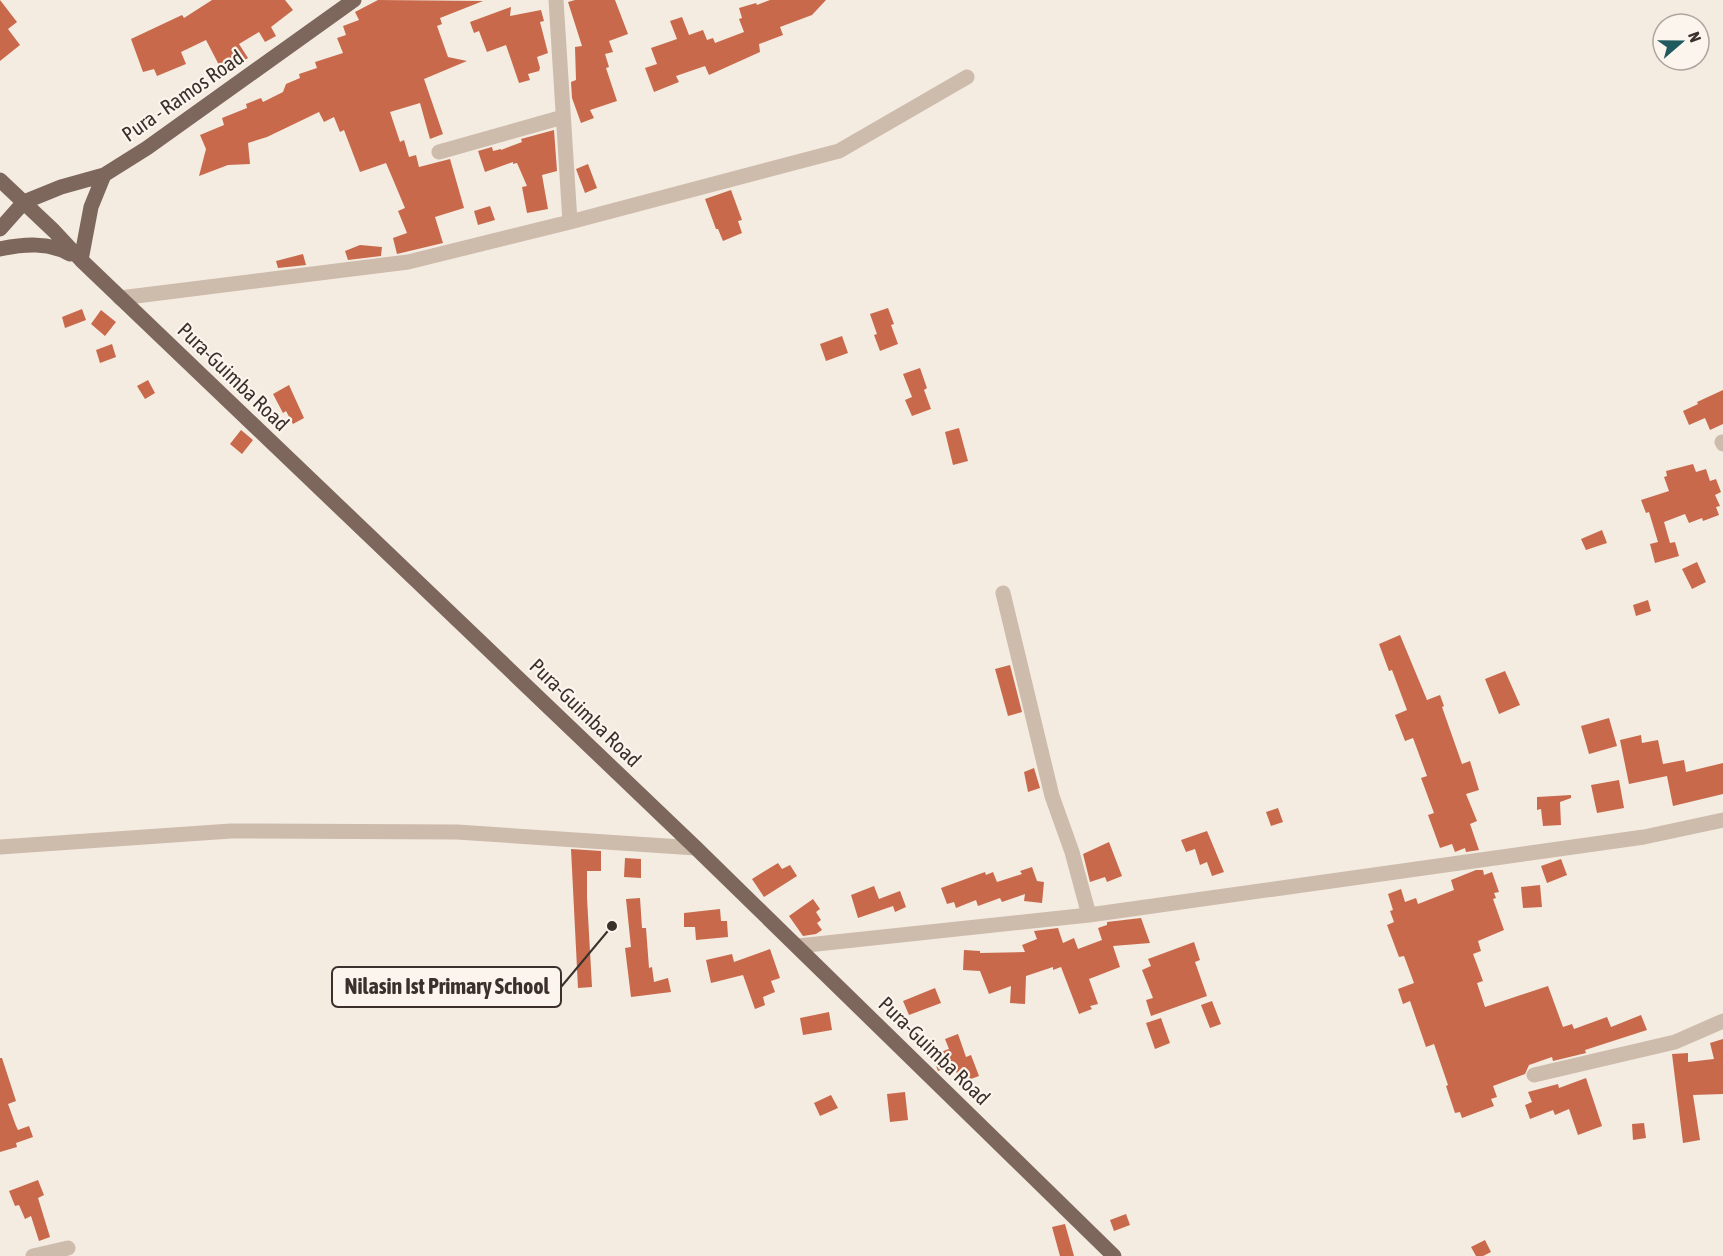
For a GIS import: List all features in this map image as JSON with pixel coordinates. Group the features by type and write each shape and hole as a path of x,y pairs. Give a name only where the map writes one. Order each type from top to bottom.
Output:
{"main road":[{"name":"Pura - Ramos Road","path":"24,202 61,187 104,175 147,148 354,0"},
{"path":"0,249 42,245 59,248 81,260 91,207 104,175"},
{"name":"Pura-Guimba Road","path":"0,180 120,298 798,946 1114,1256"},
{"path":"0,229 24,202"}],"street":[{"path":"556,0 570,222"},
{"path":"120,298 408,262 570,222 839,151 967,77"},
{"path":"439,152 563,117"},
{"path":"1003,593 1052,796 1072,852 1089,915"},
{"path":"798,946 1089,915 1644,837 1723,820"},
{"path":"0,847 255,831 457,832 696,848"},
{"path":"1534,1075 1675,1042 1723,1021"},
{"path":"33,1256 68,1248"}],"building":[{"path":"0,0 17,22 8,29 20,45 0,61"},
{"path":"212,0 285,0 293,10 271,27 276,36 265,42 259,32 239,44 248,58 235,66 231,60 219,65 206,40 181,52 186,64 157,76 154,69 143,72 131,39 182,15 184,18"},
{"path":"378,0 483,1 440,18 442,24 437,26 448,57 467,61 424,79 443,134 430,139 420,103 390,112 400,142 404,140 409,157 416,155 419,167 450,159 464,208 435,217 443,243 397,254 393,238 407,233 398,211 405,208 386,163 360,172 344,130 340,132 334,117 324,122 319,112 267,137 248,143 250,164 228,165 199,176 206,149 200,135 224,125 222,118 247,108 246,104 261,98 263,102 283,92 286,84 300,78 299,74 317,68 315,62 343,53 337,38 346,35 343,26 359,20 355,12"},
{"path":"615,0 628,34 609,41 613,52 605,54 609,67 606,68 617,101 590,110 594,118 581,123 572,98 571,82 576,80 575,47 582,46 568,2"},
{"path":"770,0 826,0 812,15 780,27 783,35 759,44 760,52 709,75 705,66 676,76 679,82 654,92 645,68 657,64 651,48 677,39 670,21 682,17 689,35 703,30 707,40 713,38 715,43 744,32 739,19 742,18 739,8"},
{"path":"511,7 510,16 541,10 544,21 540,22 548,53 537,57 539,71 528,74 530,80 519,83 506,45 487,52 479,31 474,33 470,22"},
{"path":"554,130 557,171 542,175 548,209 527,213 522,187 527,186 517,163 513,164 513,162 485,172 478,151 492,147 493,151 501,150 522,142 521,139"},
{"path":"588,164 597,188 585,193 576,169"},
{"path":"731,190 742,220 738,221 742,233 723,241 705,199"},
{"path":"490,206 495,220 478,225 474,211"},
{"path":"360,245 382,247 381,256 348,260 345,251"},
{"path":"303,254 306,265 278,268 276,261"},
{"path":"888,308 898,344 880,351 870,314"},
{"path":"82,309 86,320 65,328 62,317"},
{"path":"101,310 116,322 105,336 91,324"},
{"path":"842,336 848,353 826,361 820,344"},
{"path":"112,344 116,357 100,363 96,350"},
{"path":"920,368 927,388 924,390 931,409 912,416 905,400 912,397 903,374"},
{"path":"148,380 155,393 145,399 137,386"},
{"path":"289,385 304,418 293,424 286,411 283,413 273,394"},
{"path":"1723,390 1723,424 1710,430 1705,418 1689,425 1683,411"},
{"path":"959,428 968,461 953,465 945,432"},
{"path":"241,430 253,440 242,454 230,444"},
{"path":"1693,464 1696,472 1706,469 1710,481 1716,479 1721,492 1715,495 1720,506 1716,507 1719,515 1689,523 1685,514 1664,522 1670,543 1675,542 1679,556 1655,563 1650,544 1658,542 1649,512 1646,513 1641,500 1669,491 1664,477 1667,476 1666,471"},
{"path":"1602,530 1607,543 1586,550 1581,539"},
{"path":"1697,562 1706,582 1692,589 1682,569"},
{"path":"1648,600 1651,611 1636,616 1633,605"},
{"path":"1400,635 1427,700 1440,695 1462,764 1470,761 1479,790 1466,794 1477,821 1470,824 1479,850 1466,852 1465,848 1455,852 1452,844 1440,848 1428,815 1434,813 1421,778 1427,776 1413,738 1405,741 1395,715 1407,710 1392,670 1389,671 1379,644"},
{"path":"1010,665 1022,712 1008,716 995,669"},
{"path":"1505,671 1520,705 1499,714 1485,679"},
{"path":"1609,718 1617,746 1589,754 1581,726"},
{"path":"1641,735 1642,743 1658,740 1663,764 1684,760 1686,772 1723,763 1723,794 1673,806 1667,776 1629,784 1620,740"},
{"path":"1034,768 1040,788 1028,792 1024,772"},
{"path":"1619,780 1624,808 1597,813 1591,785"},
{"path":"1571,795 1571,798 1560,802 1561,825 1543,826 1541,809 1537,810 1537,797"},
{"path":"1278,808 1283,822 1271,826 1266,812"},
{"path":"1207,831 1224,872 1212,876 1207,862 1200,865 1195,849 1186,852 1181,840"},
{"path":"1109,842 1122,876 1107,882 1105,877 1090,882 1083,854"},
{"path":"571,849 601,851 601,871 587,871 592,987 578,988"},
{"path":"625,858 641,859 641,878 624,877"},
{"path":"1561,859 1567,875 1547,883 1541,866"},
{"path":"778,863 782,869 790,865 797,876 764,897 752,879"},
{"path":"1032,867 1037,881 1044,882 1042,903 1024,901 1025,894 1002,902 1000,898 978,906 976,900 956,908 954,902 947,904 941,888 985,872 986,875 993,872 997,882 1022,874 1020,871"},
{"path":"1476,870 1483,870 1484,875 1492,872 1499,892 1494,893 1496,898 1493,899 1504,930 1478,941 1481,951 1473,954 1483,981 1477,983 1485,1007 1548,986 1563,1027 1572,1024 1574,1029 1607,1017 1611,1027 1641,1015 1647,1030 1585,1050 1586,1053 1553,1061 1552,1057 1529,1065 1525,1074 1493,1086 1497,1097 1491,1099 1494,1106 1462,1118 1460,1112 1455,1113 1434,1044 1426,1047 1410,1001 1403,1004 1398,989 1414,983 1404,956 1399,957 1387,925 1394,922 1388,894 1401,889 1405,902 1416,898 1418,904 1454,890 1451,880"},
{"path":"1540,885 1542,907 1523,908 1521,887"},
{"path":"874,886 879,899 900,891 906,907 895,912 893,906 858,918 851,895"},
{"path":"640,898 642,928 646,928 649,968 652,967 654,982 668,978 671,992 631,997 625,948 631,947 626,899"},
{"path":"813,899 820,909 816,912 821,920 817,923 822,930 816,934 803,936 789,916"},
{"path":"720,909 721,921 727,921 728,937 696,940 695,927 684,927 684,913"},
{"path":"1141,918 1150,943 1113,946 1120,967 1089,979 1098,1004 1090,1006 1092,1009 1079,1014 1061,967 1053,970 1053,967 1026,976 1025,1004 1010,1003 1011,986 989,994 980,971 963,970 964,950 980,951 980,953 1025,952 1022,945 1037,939 1034,931 1058,928 1063,943 1074,938 1078,949 1102,940 1098,928 1107,925 1107,922"},
{"path":"1194,942 1200,960 1195,962 1207,996 1151,1016 1146,1000 1153,998 1142,970 1151,966 1148,959"},
{"path":"770,949 780,978 771,981 775,992 763,997 765,1005 755,1009 743,975 711,983 706,960 732,954 734,962"},
{"path":"935,988 941,1003 909,1015 903,1001"},
{"path":"1212,1001 1221,1024 1210,1028 1201,1005"},
{"path":"829,1012 832,1030 803,1035 800,1018"},
{"path":"1161,1018 1170,1043 1155,1049 1146,1023"},
{"path":"958,1034 966,1057 971,1055 979,1076 960,1083 954,1065 938,1071 932,1055 949,1049 945,1039"},
{"path":"1723,1039 1723,1094 1693,1095 1700,1140 1683,1143 1672,1054 1688,1053 1688,1062 1714,1059 1710,1043"},
{"path":"0,1058 2,1058 16,1101 8,1104 16,1126 18,1130 29,1126 33,1137 16,1143 17,1147 0,1152"},
{"path":"1586,1078 1602,1126 1578,1135 1569,1109 1555,1115 1553,1110 1530,1119 1525,1105 1532,1102 1528,1092 1558,1084 1559,1088"},
{"path":"905,1092 908,1120 890,1122 887,1094"},
{"path":"831,1095 838,1108 820,1116 814,1103"},
{"path":"1644,1123 1646,1138 1633,1140 1632,1124"},
{"path":"38,1180 44,1195 38,1198 50,1237 39,1241 31,1216 25,1219 19,1205 15,1206 9,1191"},
{"path":"1126,1214 1130,1225 1114,1231 1110,1220"},
{"path":"1065,1224 1074,1256 1060,1256 1052,1227"},
{"path":"1485,1240 1491,1252 1483,1256 1476,1256 1471,1247"}],"place":[{"name":"Nilasin Ist Primary School","path":"612,926"}]}
